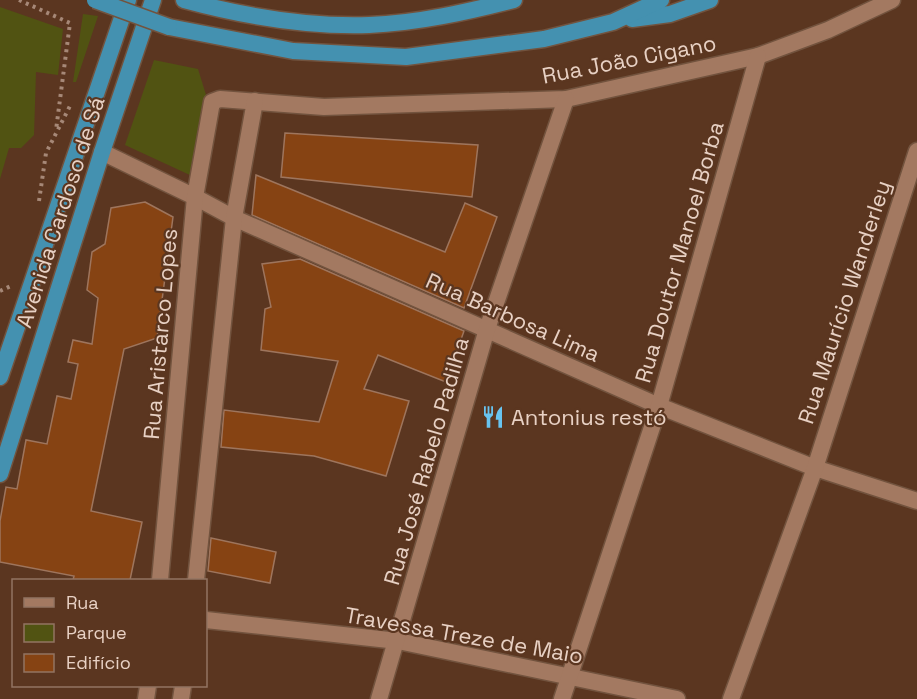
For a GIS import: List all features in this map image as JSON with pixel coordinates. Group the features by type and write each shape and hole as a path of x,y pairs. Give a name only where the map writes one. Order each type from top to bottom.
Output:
{"highway":[{"path":"95,0 169,27 293,51 406,57 544,39 613,22 670,14 710,0"},
{"name":"Avenida Cardoso de Sá","path":"0,377 128,0"},
{"name":"Avenida Cardoso de Sá","path":"0,474 102,152 153,0"},
{"path":"184,0 308,24 370,25 456,14 514,0"},
{"path":"613,22 661,0"}],"street":[{"name":"Rua João Cigano","path":"220,99 324,107 566,99 758,56 828,30 892,0"},
{"name":"Rua Doutor Manoel Borba","path":"562,699 659,406 758,56"},
{"name":"Rua Aristarco Lopes","path":"160,579 195,196 209,106 220,99"},
{"name":"Rua José Rabelo Padilha","path":"379,699 398,641 487,329 566,99"},
{"path":"196,579 234,218 255,100"},
{"name":"Rua Maurício Wanderley","path":"731,699 815,468 917,151"},
{"name":"Rua Barbosa Lima","path":"102,152 195,196 234,218 659,406 815,468 917,501"},
{"name":"Travessa Treze de Maio","path":"207,620 398,641 677,699"}],"path":[{"path":"19,0 70,23 55,136"}],"green space":[{"path":"0,7 63,29 58,75 36,72 34,135 21,148 9,148 0,179"},
{"path":"83,14 98,16 76,82 73,82"},
{"path":"154,60 198,69 207,98 192,176 125,145"}],"building":[{"path":"285,133 478,145 472,197 281,177"},
{"path":"256,175 445,252 465,203 497,217 464,308 252,215"},
{"path":"145,202 173,217 157,338 124,349 91,511 142,522 130,579 73,579 74,576 0,562 0,521 6,487 17,489 26,440 47,444 57,396 71,399 78,364 68,362 73,340 92,344 98,298 87,290 92,252 105,244 111,208"},
{"path":"300,259 464,331 446,382 378,355 364,389 409,401 386,476 314,456 221,447 224,410 319,422 338,361 261,350 265,309 271,307 262,264"},
{"path":"211,538 276,552 270,583 208,571"}],"place":[{"name":"Antonius restó","path":"493,417"}]}
